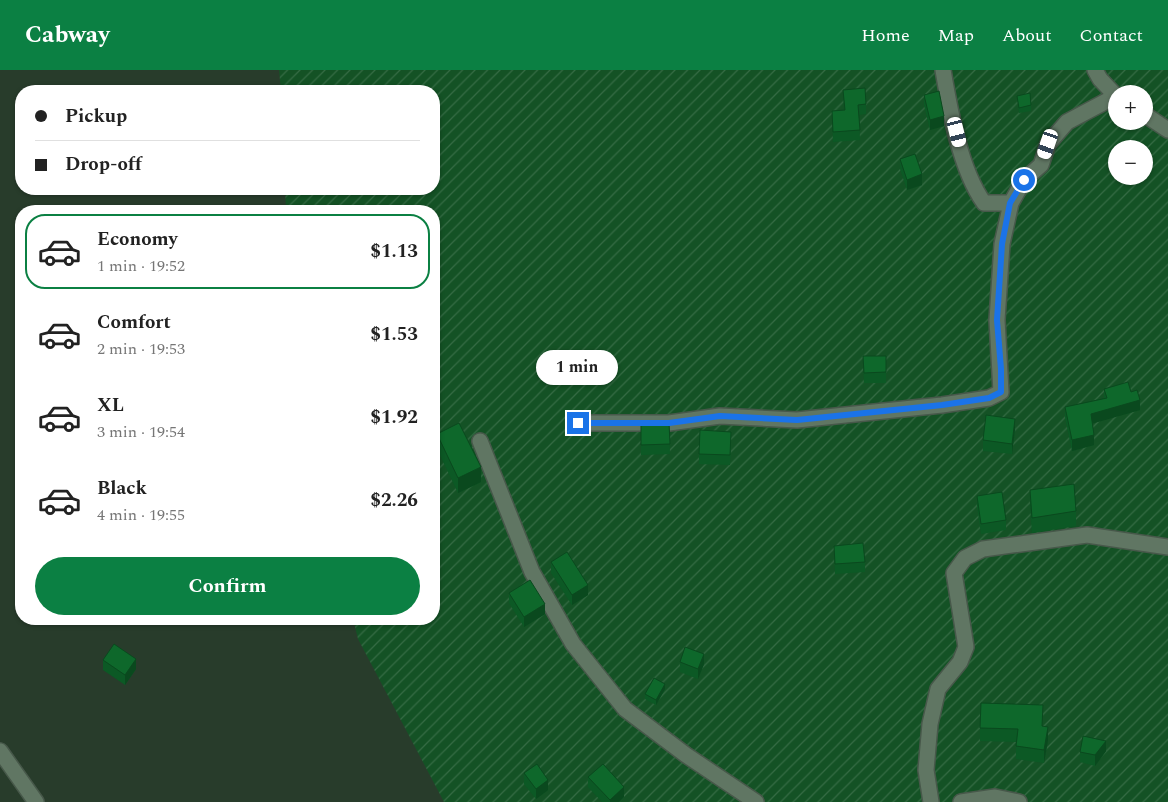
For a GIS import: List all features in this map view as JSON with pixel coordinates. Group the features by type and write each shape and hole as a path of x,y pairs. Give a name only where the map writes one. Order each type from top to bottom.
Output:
{"street":[{"path":"942,70 961,148 975,190 984,203 1010,203"},
{"path":"1095,70 1108,88"},
{"path":"578,423 669,423 720,416 797,420 942,405 989,398 1001,392 997,320 1002,244 1010,203 1024,180 1041,165 1048,144 1067,122 1108,100"},
{"path":"1153,120 1168,130"},
{"path":"480,441 532,572 572,644 625,709 686,755 756,802"},
{"path":"931,802 926,770 930,724 938,689 960,662 966,647 954,572 965,558 983,549 1087,535 1168,547"},
{"path":"0,751 36,802"},
{"path":"962,802 995,797 1019,802"}],"green space":[{"path":"279,70 1168,70 1168,802 444,802 358,639 354,625 440,625 440,205 286,205 285,195 440,195 440,85 280,85"}],"building":[{"path":"865,88 866,104 858,105 860,130 833,132 832,111 845,110 843,90"},
{"path":"939,91 944,116 930,120 924,95"},
{"path":"1030,93 1031,105 1019,108 1017,96"},
{"path":"915,154 922,174 907,180 900,159"},
{"path":"863,356 886,356 886,372 864,373"},
{"path":"1128,382 1131,392 1137,390 1140,400 1091,414 1094,435 1072,440 1065,407 1107,398 1104,389"},
{"path":"986,415 1015,419 1012,444 983,440"},
{"path":"641,422 669,422 670,444 641,445"},
{"path":"459,423 481,467 458,478 440,440 440,432"},
{"path":"700,430 731,432 730,455 699,454"},
{"path":"1074,484 1076,511 1032,518 1030,490"},
{"path":"1002,492 1006,520 981,524 977,496"},
{"path":"863,543 865,562 835,564 834,546"},
{"path":"567,552 588,585 572,595 551,562"},
{"path":"530,580 545,604 524,617 509,593"},
{"path":"114,644 136,659 125,675 103,660"},
{"path":"685,647 704,654 698,669 680,662"},
{"path":"654,678 665,684 656,700 645,694"},
{"path":"981,703 1043,705 1042,726 1048,727 1044,750 1016,746 1018,729 980,728"},
{"path":"1083,736 1106,741 1095,755 1080,752"},
{"path":"537,764 548,780 536,789 524,773"},
{"path":"603,764 624,787 610,800 588,777"}],"route":[{"path":"578,423 669,423 720,416 797,420 942,405 989,398 1001,392 997,320 1002,275 1002,244 1010,203 1024,180"}]}
